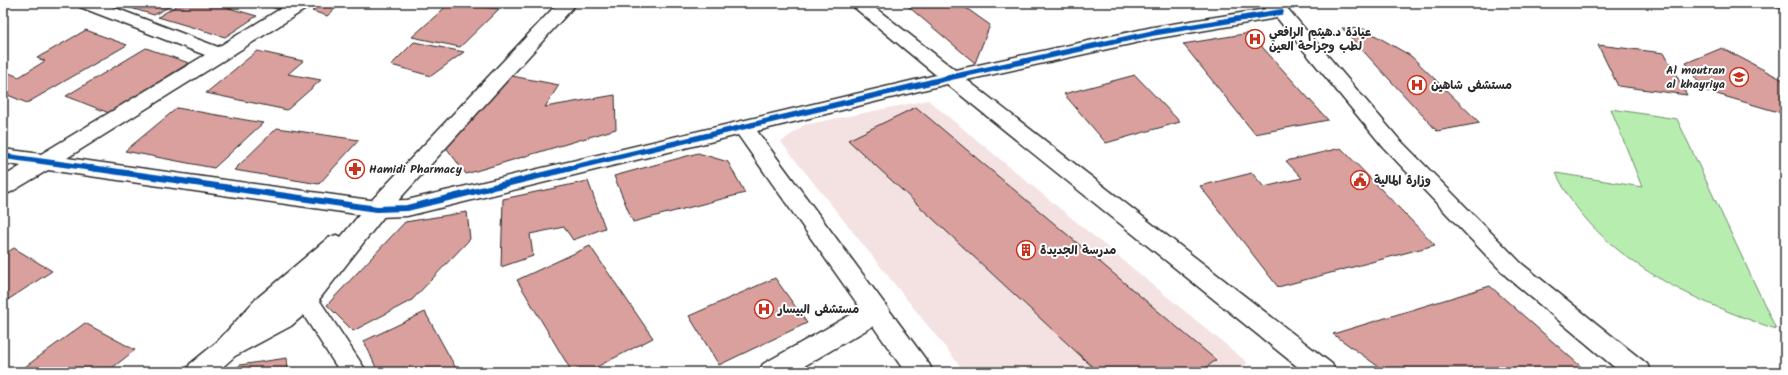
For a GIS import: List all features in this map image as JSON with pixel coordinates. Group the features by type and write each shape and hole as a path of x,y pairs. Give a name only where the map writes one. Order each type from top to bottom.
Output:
{"street":[{"path":"86,3 219,54"},
{"path":"3,187 303,3"},
{"path":"226,349 282,319 305,299 377,209 568,3"},
{"path":"858,3 952,77 1310,369"},
{"path":"3,156 377,209 408,208 952,77 1275,8 1390,143 1514,270 1638,372"},
{"path":"743,127 920,372"},
{"path":"199,372 226,349 265,306 377,209"},
{"path":"305,299 354,372"},
{"path":"772,372 876,312"}],"shaded area":[{"path":"928,100 1248,363 1235,372 965,372 781,142 804,125"}],"green space":[{"path":"1611,109 1677,119 1776,329 1712,305 1680,290 1650,272 1621,252 1595,229 1573,203 1556,173 1642,187"}],"building":[{"path":"114,3 176,3 154,15"},
{"path":"181,3 211,3 257,16 225,37 158,17"},
{"path":"261,3 286,3 277,9"},
{"path":"324,3 342,3 327,16 312,11"},
{"path":"450,3 499,9 460,47 412,37"},
{"path":"904,3 959,3 990,25 975,63"},
{"path":"1342,28 1364,29 1411,56 1480,123 1437,131"},
{"path":"86,30 127,45 27,103 3,93 3,76 9,73 19,77 45,61 37,58"},
{"path":"1250,33 1328,120 1255,134 1183,44"},
{"path":"414,42 464,52 431,76 391,65"},
{"path":"1598,45 1664,53 1687,95 1618,86"},
{"path":"146,48 189,63 109,113 66,96"},
{"path":"1722,48 1785,81 1785,114 1703,90 1686,63"},
{"path":"257,51 303,61 288,74 321,80 287,110 206,93"},
{"path":"1135,75 1180,122 1106,143 1064,94"},
{"path":"512,76 559,85 545,107 615,95 616,129 466,174 445,146"},
{"name":"مدرسة الجديدة","path":"916,107 1216,360 1200,372 1098,372 848,140"},
{"path":"177,108 263,123 214,168 125,151"},
{"path":"277,128 359,140 319,184 234,170"},
{"path":"1341,148 1435,245 1278,287 1200,186 1252,173 1264,187 1302,178 1286,161"},
{"path":"698,153 728,162 745,193 633,222 614,176"},
{"path":"588,181 605,228 573,240 564,227 530,234 533,256 501,267 503,199"},
{"path":"467,212 470,239 412,300 353,331 327,305 405,222"},
{"path":"590,246 653,338 587,372 572,372 517,280"},
{"path":"14,248 52,271 3,303 3,255"},
{"path":"775,278 807,323 719,365 689,316"},
{"path":"1490,286 1587,372 1386,372 1333,334"},
{"path":"425,312 458,372 378,372 364,341"},
{"path":"85,323 135,350 107,372 18,372"},
{"path":"287,358 288,372 232,372 240,365"}],"cycle path":[{"path":"3,156 377,209 407,208 952,77 1153,33 1281,12"}],"place":[{"name":"عيادة د.هيثم الرافعي لطب وجراحة العين","path":"1255,39"},
{"name":"Al moutran al khayriya","path":"1739,77"},
{"name":"مستشفى شاهين","path":"1417,85"},
{"name":"Hamidi Pharmacy","path":"355,169"},
{"name":"وزارة المالية","path":"1360,180"},
{"name":"مدرسة الجديدة","path":"1026,250"},
{"name":"مستشفی البيسار","path":"764,309"}]}
